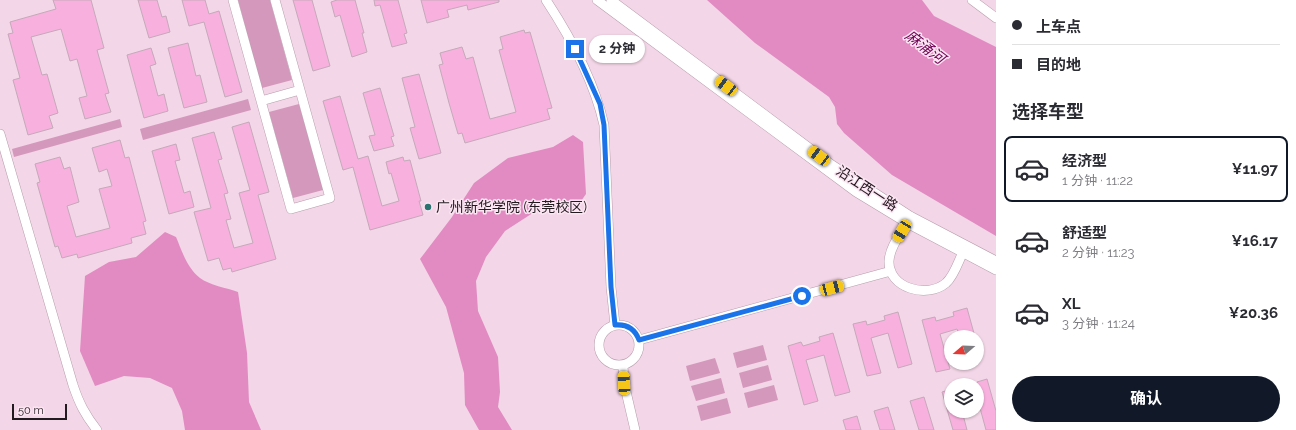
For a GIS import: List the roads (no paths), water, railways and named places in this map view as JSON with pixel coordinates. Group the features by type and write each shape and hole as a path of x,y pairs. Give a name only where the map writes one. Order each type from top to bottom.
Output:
{"street":[{"path":"233,0 291,209 330,198 275,0"},
{"path":"546,0 565,30 600,104 604,125 611,287 615,325"},
{"name":"沿江西一路","path":"597,0 856,192 908,220 965,248 996,261"},
{"name":"沿江西一路","path":"611,0 908,220"},
{"path":"972,0 996,18"},
{"path":"261,101 300,90"},
{"path":"0,134 73,385 78,400 87,418 97,430"},
{"path":"908,220 891,251 889,261 891,271 896,278 911,289 920,291 932,289 946,283 953,274 965,248"},
{"name":"沿江西一路","path":"965,248 996,270"},
{"path":"639,340 891,271"},
{"path":"615,325 628,327 635,332 639,340 638,354 632,361 623,365 614,365 606,361 599,348 601,336 607,329 615,325"},
{"path":"623,365 624,383 635,430"}],"water":[{"name":"麻涌河","path":"707,0 922,0 934,16 996,47 996,236 892,175 844,133 837,124 835,107 829,97 755,43"},
{"path":"573,135 583,142 586,194 574,211 539,209 505,231 486,257 476,281 478,311 498,357 500,392 498,407 512,430 479,430 465,405 464,373 446,307 420,259 452,217 474,183 508,158 553,147"},
{"path":"165,232 176,237 188,264 195,274 213,284 238,292 247,353 249,402 261,430 185,430 182,411 172,388 150,378 124,376 95,386 80,351 85,276 109,262 136,257"}],"place":[{"name":"广州新华学院 (东莞校区)","path":"428,207"}]}
